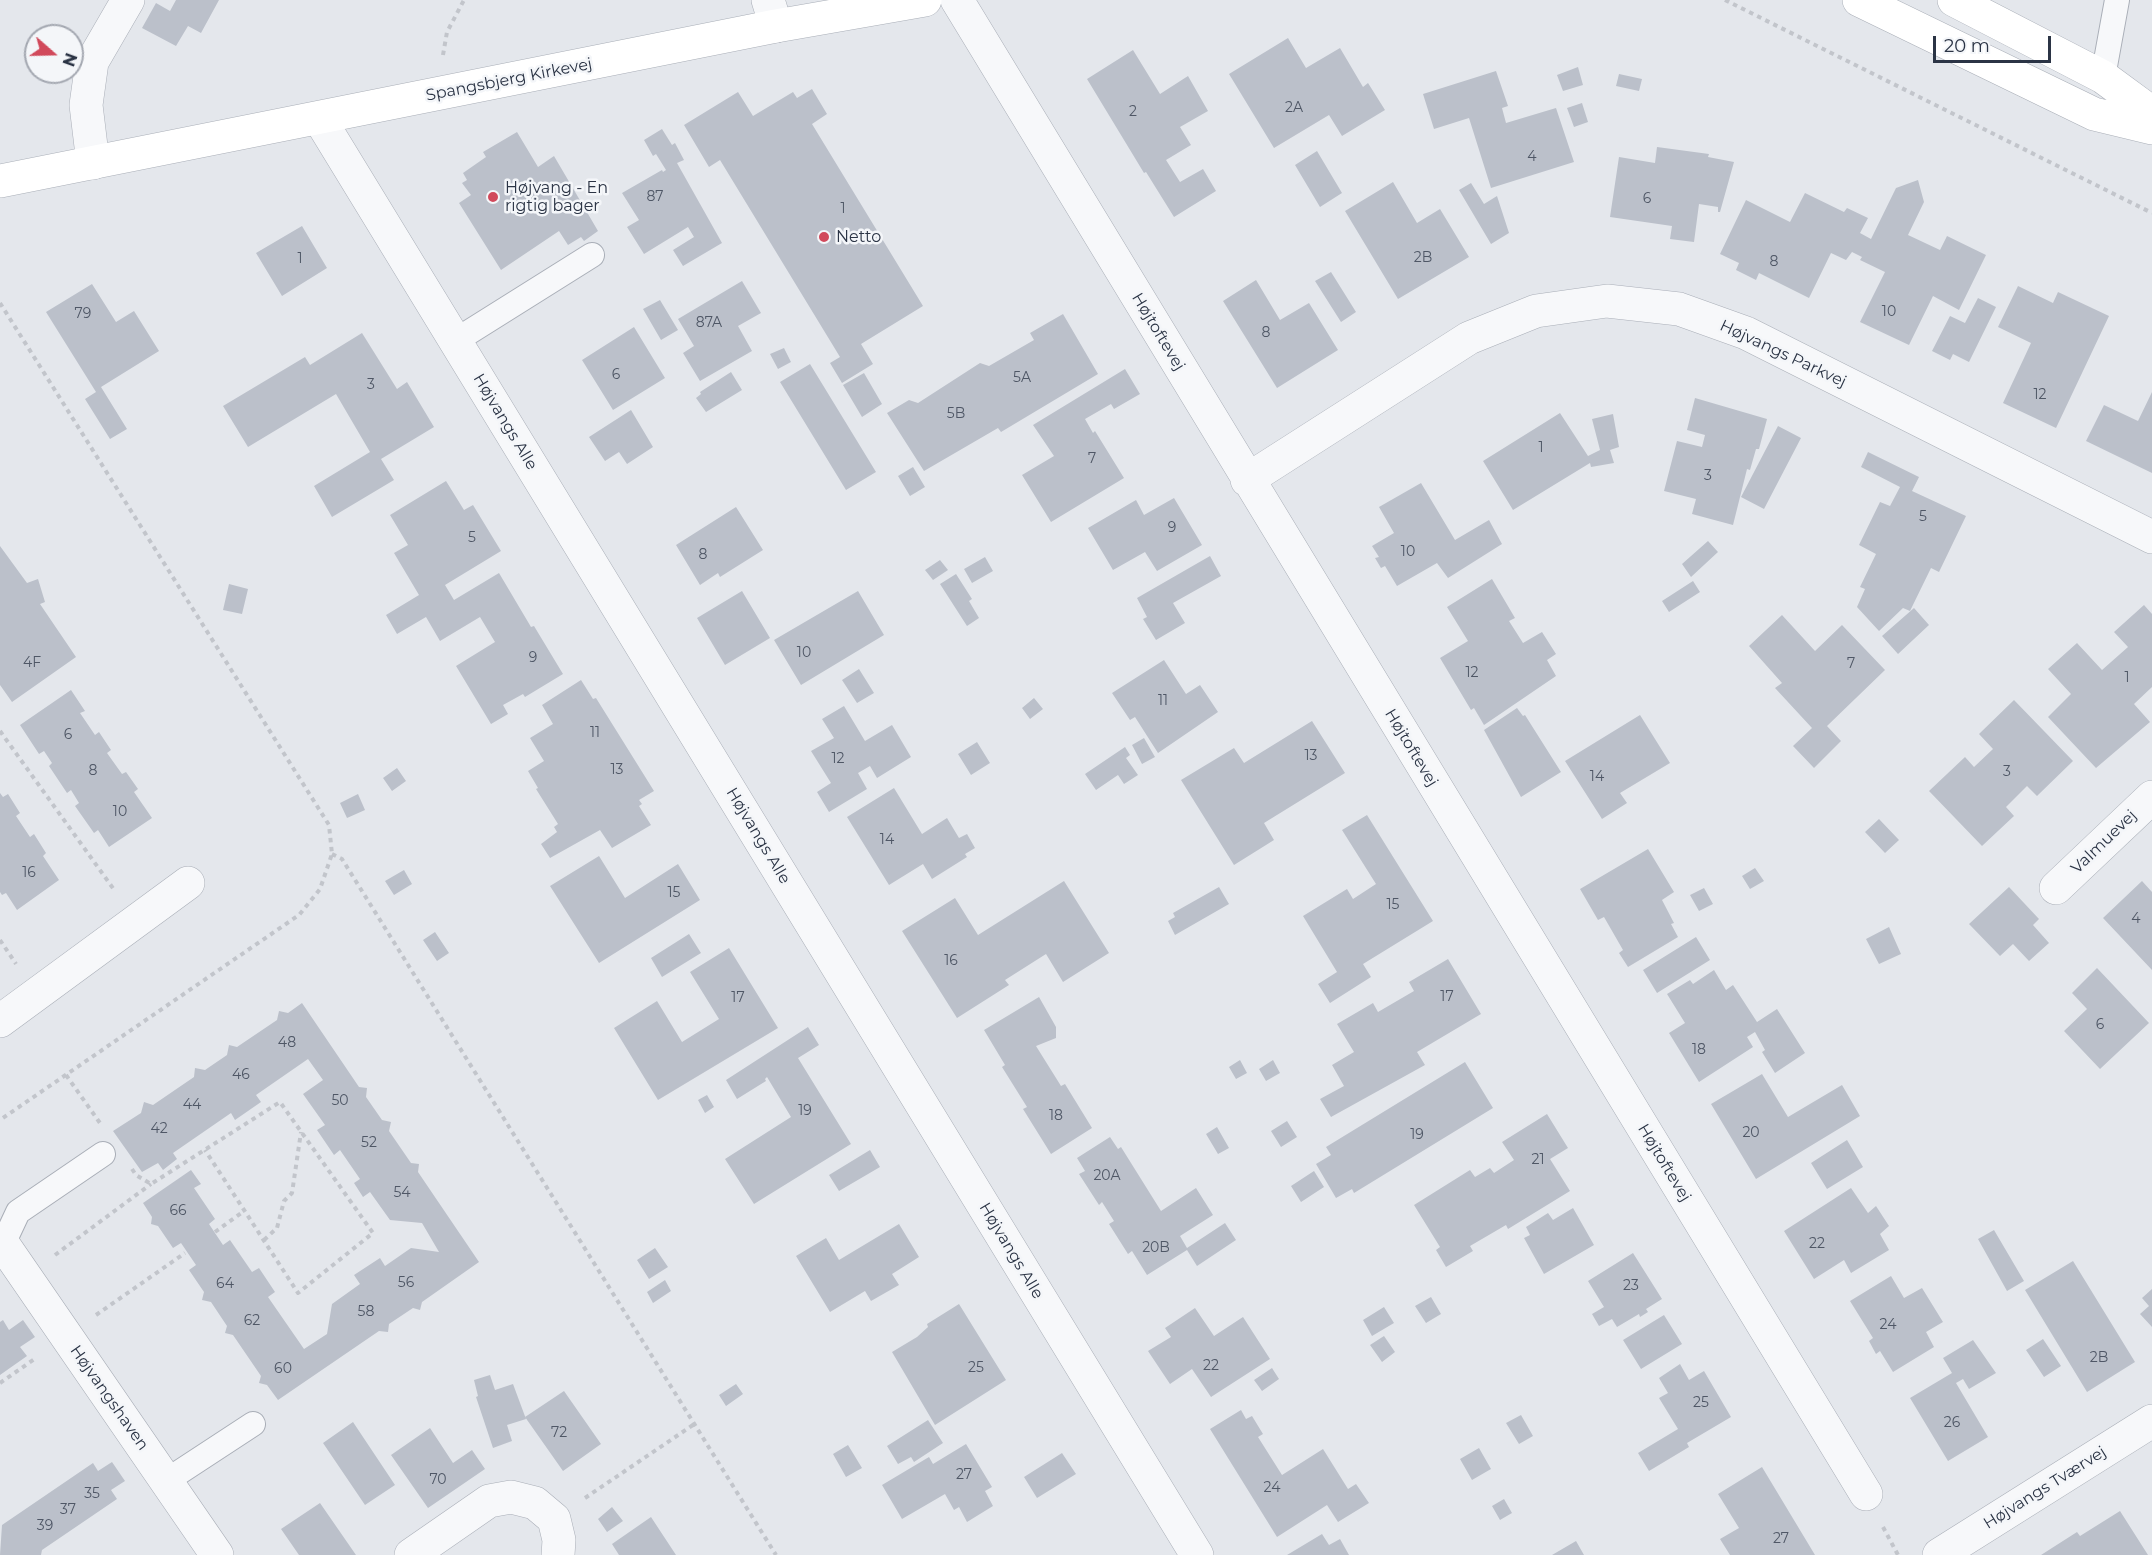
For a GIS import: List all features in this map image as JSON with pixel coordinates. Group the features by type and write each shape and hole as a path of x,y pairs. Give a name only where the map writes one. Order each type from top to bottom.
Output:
{"street":[{"path":"93,163 86,105 92,62 128,0"},
{"name":"Spangsbjerg Kirkevej","path":"0,181 436,94 772,13 925,0"},
{"name":"Højtoftevej","path":"957,0 1866,1494"},
{"path":"1859,0 2094,114 2152,128"},
{"path":"1954,0 2103,77 2152,112"},
{"name":"Højvangs Alle","path":"319,118 1197,1555"},
{"name":"Højvangs Parkvej","path":"1247,480 1469,339 1536,311 1607,301 1679,309 1746,333 2152,537"},
{"name":"Valmuevej","path":"2056,888 2152,796"},
{"path":"0,1021 188,883"},
{"name":"Højvangshaven","path":"2,1244 217,1555"},
{"name":"Højvangs Tværvej","path":"1939,1555 2152,1421"},
{"path":"411,1555 489,1501 511,1497 535,1503 554,1519 559,1540 558,1555"}],"lane":[{"path":"2103,77 2117,0"},
{"path":"455,341 592,255"},
{"path":"2,1244 18,1212 103,1154"},
{"path":"166,1481 253,1424"}],"path":[{"path":"436,94 447,32 464,0"},
{"path":"1725,0 2152,213"},
{"path":"0,303 329,825 332,854 320,889 299,915 0,1120"},
{"path":"0,731 136,921"},
{"path":"332,854 342,859 776,1555"},
{"path":"66,1075 104,1128"},
{"path":"26,1276 151,1184 280,1102 373,1233 298,1293 205,1150"},
{"path":"264,1240 277,1228 284,1201 292,1193 301,1131"},
{"path":"130,1165 136,1175 151,1184"},
{"path":"215,1232 244,1211"},
{"path":"554,1519 693,1425"}],"building":[{"path":"176,0 219,0 201,33 188,26 176,46 142,28 156,3 170,11"},
{"path":"1288,38 1306,68 1340,48 1363,87 1368,83 1385,110 1342,136 1329,115 1274,148 1229,74"},
{"path":"1133,50 1160,94 1188,76 1208,111 1180,127 1191,145 1166,160 1180,182 1203,169 1216,191 1174,217 1146,172 1144,173 1087,79"},
{"path":"1578,67 1583,85 1563,91 1557,75"},
{"path":"1496,71 1508,106 1502,108 1506,123 1556,108 1574,162 1491,188 1469,118 1434,129 1423,94"},
{"path":"1619,74 1642,79 1639,91 1616,86"},
{"name":"Netto","path":"812,89 827,114 812,124 923,306 861,344 873,364 842,383 830,363 840,357 720,160 709,167 684,125 738,92 753,116 793,92 797,98"},
{"path":"1582,103 1588,122 1574,127 1567,108"},
{"path":"662,129 672,145 675,143 684,160 677,163 722,243 683,266 673,250 694,237 688,227 644,254 627,227 639,220 622,193 662,170 663,172 666,170 656,154 653,156 644,140"},
{"path":"517,132 538,167 554,156 598,231 584,241 581,237 568,245 559,231 501,270 459,203 471,195 462,183 467,180 463,173 486,157 483,152"},
{"path":"1657,147 1709,154 1708,157 1734,162 1720,212 1718,212 1718,207 1699,204 1694,242 1670,239 1672,226 1610,217 1619,157 1655,163"},
{"path":"1317,151 1342,193 1320,207 1295,165"},
{"path":"1918,180 1924,202 1908,235 1940,250 1947,236 1986,255 1959,310 1933,296 1909,345 1860,322 1885,272 1860,260 1862,257 1852,252 1846,260 1831,253 1809,298 1759,273 1756,280 1736,270 1739,263 1720,254 1746,200 1790,222 1805,193 1844,212 1847,208 1868,218 1860,233 1871,239 1896,188"},
{"path":"1393,182 1417,223 1440,209 1469,257 1398,299 1345,211"},
{"path":"1471,183 1484,204 1497,196 1509,233 1491,244 1459,190"},
{"path":"302,226 327,268 282,296 256,253"},
{"path":"1331,272 1356,312 1341,322 1315,281"},
{"path":"1256,280 1280,320 1309,303 1338,350 1277,388 1223,301"},
{"path":"742,281 761,313 738,326 752,351 700,381 683,353 694,346 678,319"},
{"path":"92,284 116,322 134,311 159,351 101,387 127,429 110,439 85,399 96,392 46,312"},
{"path":"2018,286 2053,303 2058,292 2109,316 2056,428 2003,403 2031,343 1998,327"},
{"path":"1978,298 1996,307 1969,362 1953,354 1950,360 1932,351 1950,316 1965,323"},
{"path":"660,300 678,330 661,340 643,309"},
{"path":"1063,314 1098,374 1001,432 998,428 924,471 887,413 909,400 918,403 980,363 989,366 1034,340 1030,333"},
{"path":"634,327 665,378 613,410 582,360"},
{"path":"362,333 397,389 407,382 434,427 381,459 394,480 332,517 314,486 370,452 336,394 248,447 223,406 305,357 310,365"},
{"path":"784,348 791,362 778,369 770,354"},
{"path":"810,364 876,472 846,490 780,382"},
{"path":"1125,369 1140,394 1114,409 1111,404 1085,419 1124,478 1051,522 1022,475 1054,456 1033,425"},
{"path":"731,372 742,390 706,412 696,398 701,394 700,392"},
{"path":"864,373 882,404 862,417 843,385"},
{"path":"2152,392 2152,473 2086,441 2104,405 2138,421"},
{"path":"1695,398 1767,419 1759,449 1756,449 1750,470 1747,469 1733,525 1692,514 1696,499 1664,491 1677,441 1702,447 1705,435 1687,430"},
{"path":"631,410 653,447 627,464 619,452 605,461 589,437"},
{"path":"1560,413 1588,456 1600,450 1592,419 1613,414 1619,447 1610,450 1614,463 1591,467 1590,463 1513,510 1483,461"},
{"path":"1778,426 1801,438 1764,509 1741,497"},
{"path":"1868,452 1919,477 1912,491 1966,516 1939,572 1931,568 1910,611 1903,608 1879,631 1857,607 1865,589 1860,587 1876,554 1859,545 1880,502 1890,506 1900,487 1861,467"},
{"path":"913,467 925,487 910,496 898,476"},
{"path":"446,481 464,510 473,505 501,551 445,585 454,600 499,573 531,627 534,626 563,674 525,697 523,694 503,705 508,714 491,724 456,666 495,642 480,617 440,641 426,617 397,634 386,615 419,595 394,553 408,545 390,515"},
{"path":"1421,483 1455,540 1489,520 1502,544 1448,578 1437,563 1397,586 1385,566 1381,568 1375,558 1379,557 1372,546 1394,533 1379,507"},
{"path":"1174,498 1202,545 1157,571 1145,552 1113,570 1088,528 1136,500 1144,515"},
{"path":"736,507 763,550 720,577 718,573 700,585 676,545"},
{"path":"1708,541 1718,552 1691,577 1682,564"},
{"path":"0,546 27,583 38,579 45,602 40,604 76,657 12,702 0,685"},
{"path":"1210,556 1221,576 1173,603 1185,623 1156,640 1143,619 1147,617 1137,598"},
{"path":"985,557 993,571 972,583 964,569"},
{"path":"940,560 948,570 933,580 925,570"},
{"path":"956,574 972,599 969,601 979,618 967,626 940,584"},
{"path":"1492,579 1515,618 1509,621 1523,643 1542,632 1556,654 1547,660 1556,676 1484,725 1474,708 1471,710 1440,658 1468,641 1447,607"},
{"path":"1693,581 1700,592 1669,612 1662,601"},
{"path":"229,584 248,589 242,614 223,610"},
{"path":"742,591 770,638 725,665 697,618"},
{"path":"858,591 884,635 801,685 774,640"},
{"path":"2144,605 2152,614 2152,687 2134,704 2150,722 2096,768 2048,717 2071,694 2048,669 2077,643 2102,670 2128,647 2114,632"},
{"path":"1914,608 1929,625 1898,654 1882,636"},
{"path":"1782,615 1815,651 1842,625 1885,670 1827,726 1841,741 1814,768 1793,746 1812,728 1775,688 1782,683 1749,646"},
{"path":"1164,660 1186,694 1200,685 1218,712 1158,753 1135,717 1130,720 1112,693"},
{"path":"859,669 874,693 857,703 842,680"},
{"path":"581,680 593,699 596,698 654,791 639,800 642,804 639,806 651,825 612,848 600,830 550,858 541,844 557,832 554,827 558,824 536,789 538,788 528,771 544,761 530,738 553,724 542,705"},
{"path":"71,690 85,711 80,713 95,735 99,732 111,750 107,753 122,774 126,772 138,789 134,792 152,818 109,847 98,830 94,833 75,806 79,803 71,790 67,793 49,766 52,763 44,751 39,754 20,725"},
{"path":"1034,698 1043,709 1030,719 1022,708"},
{"path":"2014,700 2073,761 2037,796 2027,786 2006,807 2014,816 1982,846 1929,791 1965,757 1974,767 1993,749 1979,734"},
{"path":"844,706 865,741 892,725 911,757 877,778 870,766 858,773 867,789 829,812 817,792 831,783 811,751 834,738 822,719"},
{"path":"1517,708 1523,716 1525,715 1561,772 1521,797 1484,730"},
{"path":"1640,715 1670,763 1620,793 1627,803 1602,819 1565,761"},
{"path":"1312,721 1345,773 1264,823 1274,840 1234,865 1181,780 1234,748 1244,763"},
{"path":"1144,738 1155,757 1142,764 1132,745"},
{"path":"977,742 990,763 971,775 958,754"},
{"path":"1125,747 1130,755 1126,758 1138,775 1124,784 1118,775 1096,790 1085,774"},
{"path":"397,768 406,781 392,791 383,778"},
{"path":"894,788 922,834 947,818 959,838 967,834 975,848 965,854 967,857 932,879 923,864 889,885 847,817"},
{"path":"0,793 3,797 8,794 20,813 16,816 30,837 34,834 46,853 43,856 59,880 17,910 6,893 2,895 0,892"},
{"path":"358,794 365,810 347,818 340,803"},
{"path":"1367,815 1433,921 1363,964 1371,977 1330,1003 1318,984 1337,972 1303,916 1347,889 1353,899 1376,884 1342,830"},
{"path":"1879,819 1899,840 1885,853 1865,832"},
{"path":"1648,849 1674,892 1662,900 1674,923 1671,924 1678,937 1628,967 1619,953 1623,950 1604,917 1598,920 1580,889"},
{"path":"599,856 625,898 678,864 700,900 599,963 550,886"},
{"path":"1755,868 1764,881 1750,889 1742,876"},
{"path":"404,870 412,884 394,895 385,881"},
{"path":"1064,881 1109,953 1063,982 1046,954 1005,980 1009,985 957,1018 902,931 955,898 978,935"},
{"path":"2142,881 2152,892 2152,970 2103,918"},
{"path":"1219,887 1229,904 1175,935 1168,921 1175,917 1173,913"},
{"path":"2009,887 2039,919 2033,925 2049,943 2029,961 2013,944 2000,956 1969,924"},
{"path":"1704,888 1713,904 1699,911 1690,895"},
{"path":"1889,927 1901,954 1879,964 1866,939"},
{"path":"435,932 449,953 437,961 423,940"},
{"path":"689,934 701,953 662,977 651,958"},
{"path":"1696,937 1710,960 1657,993 1643,970"},
{"path":"729,948 778,1028 658,1100 614,1028 657,1001 682,1042 719,1019 690,972"},
{"path":"1448,959 1481,1014 1417,1052 1425,1065 1331,1117 1320,1099 1344,1086 1332,1065 1354,1052 1337,1024 1373,1003 1378,1012 1414,991 1409,982"},
{"path":"2097,968 2149,1023 2100,1069 2064,1031 2087,1009 2072,993"},
{"path":"1714,970 1726,990 1733,985 1757,1022 1777,1009 1805,1053 1775,1073 1762,1052 1765,1050 1755,1032 1747,1037 1753,1047 1699,1082 1669,1033 1685,1023 1667,994 1690,980 1693,984"},
{"path":"1039,997 1056,1027 1056,1038 1036,1046 1061,1086 1065,1084 1092,1128 1051,1154 1023,1109 1027,1107 1002,1067 1005,1065 984,1030"},
{"path":"302,1003 359,1087 367,1088 366,1097 382,1120 391,1122 389,1131 411,1163 419,1164 418,1172 479,1262 422,1302 420,1310 413,1308 389,1324 388,1332 379,1331 278,1400 267,1385 259,1383 261,1376 233,1335 225,1333 227,1326 211,1302 202,1300 204,1292 189,1270 196,1265 181,1243 173,1248 158,1226 151,1224 152,1217 143,1203 191,1170 201,1184 194,1188 215,1219 209,1224 223,1245 230,1240 252,1272 259,1268 275,1292 268,1297 304,1349 327,1334 332,1304 360,1284 354,1275 380,1258 385,1266 411,1248 439,1252 422,1223 390,1220 370,1192 363,1197 354,1183 360,1179 340,1150 334,1155 317,1130 325,1125 303,1094 323,1080 308,1059 256,1095 261,1102 235,1120 231,1113 173,1153 177,1159 163,1170 158,1163 142,1172 113,1131 141,1113 144,1102 153,1105 194,1077 195,1068 205,1070 227,1055 229,1045 237,1047 277,1020 279,1011 288,1013"},
{"path":"808,1027 819,1045 798,1058 851,1144 754,1204 725,1159 791,1117 767,1077 766,1081 737,1099 726,1080"},
{"path":"1240,1060 1247,1073 1236,1079 1229,1067"},
{"path":"1273,1060 1280,1073 1266,1081 1259,1069"},
{"path":"1465,1062 1493,1108 1354,1193 1352,1189 1336,1198 1316,1164 1331,1155 1326,1147"},
{"path":"1762,1074 1788,1117 1842,1085 1860,1116 1756,1179 1711,1104"},
{"path":"707,1095 714,1107 705,1113 698,1100"},
{"path":"1547,1114 1568,1148 1550,1159 1570,1191 1508,1229 1506,1225 1470,1246 1473,1251 1446,1267 1436,1250 1440,1247 1414,1205 1470,1170 1475,1177 1490,1168 1494,1173 1514,1160 1502,1142"},
{"path":"1287,1121 1297,1137 1281,1147 1271,1131"},
{"path":"1217,1127 1229,1148 1218,1154 1206,1134"},
{"path":"1110,1137 1118,1149 1121,1147 1161,1211 1196,1188 1213,1215 1180,1236 1187,1248 1225,1223 1236,1240 1197,1266 1187,1250 1147,1275 1132,1251 1128,1254 1109,1224 1114,1221 1102,1202 1099,1205 1079,1174 1085,1171 1077,1158"},
{"path":"1847,1140 1863,1167 1827,1189 1811,1163"},
{"path":"870,1150 880,1167 839,1191 829,1175"},
{"path":"1314,1171 1324,1187 1301,1202 1291,1186"},
{"path":"1851,1188 1868,1213 1876,1206 1889,1226 1880,1234 1889,1250 1851,1273 1844,1260 1814,1279 1784,1231"},
{"path":"1573,1208 1594,1245 1544,1274 1524,1238 1530,1235 1526,1227 1548,1213 1553,1220"},
{"path":"899,1224 919,1257 892,1274 899,1285 871,1301 865,1291 830,1312 796,1256 826,1238 839,1260"},
{"path":"1994,1230 2024,1281 2007,1291 1978,1239"},
{"path":"655,1248 668,1267 649,1279 637,1260"},
{"path":"1633,1253 1662,1299 1646,1309 1648,1312 1640,1317 1639,1314 1617,1327 1612,1319 1599,1326 1592,1314 1604,1307 1588,1281"},
{"path":"2073,1261 2135,1362 2087,1392 2025,1290"},
{"path":"1891,1276 1904,1298 1922,1288 1943,1322 1926,1332 1934,1347 1893,1372 1880,1351 1876,1354 1869,1341 1873,1338 1850,1301"},
{"path":"665,1280 671,1291 653,1303 647,1292"},
{"path":"2152,1289 2152,1327 2140,1314 2149,1306 2142,1298"},
{"path":"1431,1297 1441,1314 1426,1323 1415,1306"},
{"path":"959,1304 1006,1380 935,1425 892,1352 917,1337 928,1327 927,1324"},
{"path":"1384,1307 1394,1323 1372,1336 1363,1320"},
{"path":"1195,1308 1214,1336 1243,1317 1270,1359 1211,1397 1192,1369 1170,1384 1148,1351 1171,1337 1165,1328"},
{"path":"1664,1315 1682,1344 1641,1369 1623,1340"},
{"path":"3,1320 9,1330 23,1320 35,1337 20,1347 27,1356 0,1375 0,1322"},
{"path":"1384,1336 1395,1352 1382,1362 1370,1345"},
{"path":"2043,1339 2061,1366 2044,1377 2026,1350"},
{"path":"1973,1340 1996,1373 1969,1389 1963,1379 1956,1383 1988,1437 1948,1461 1910,1398 1952,1373 1943,1358"},
{"path":"1680,1364 1689,1380 1704,1371 1731,1417 1687,1443 1689,1447 1649,1471 1638,1453 1678,1429 1659,1398 1668,1393 1659,1378"},
{"path":"1272,1368 1279,1379 1262,1391 1254,1380"},
{"path":"490,1375 495,1390 513,1384 526,1419 507,1425 512,1441 493,1448 476,1397 478,1396 474,1380"},
{"path":"736,1384 743,1394 726,1406 719,1395"},
{"path":"564,1391 601,1444 563,1471 525,1417"},
{"path":"1241,1410 1246,1419 1252,1416 1263,1434 1258,1437 1282,1475 1323,1449 1348,1489 1356,1484 1369,1503 1338,1522 1327,1505 1277,1537 1210,1429"},
{"path":"1521,1415 1533,1436 1519,1444 1506,1423"},
{"path":"928,1420 943,1443 914,1462 911,1457 898,1464 887,1446"},
{"path":"353,1422 395,1485 365,1505 323,1443"},
{"path":"430,1428 453,1463 472,1450 485,1469 428,1508 391,1455"},
{"path":"966,1444 992,1487 985,1491 993,1506 967,1522 959,1507 954,1510 945,1494 902,1519 882,1485 929,1457 933,1464"},
{"path":"848,1445 862,1468 846,1477 833,1454"},
{"path":"1479,1448 1491,1469 1472,1480 1460,1459"},
{"path":"1062,1453 1076,1474 1037,1498 1024,1477"},
{"path":"112,1462 125,1481 111,1490 117,1499 42,1550 41,1555 0,1555 2,1525 93,1463 98,1471"},
{"path":"1762,1467 1815,1555 1730,1555 1720,1539 1739,1528 1718,1494"},
{"path":"1504,1499 1512,1513 1500,1520 1492,1506"},
{"path":"320,1503 356,1555 299,1555 281,1529"},
{"path":"612,1507 623,1521 607,1532 598,1519"},
{"path":"2120,1511 2148,1555 2041,1555 2077,1532 2080,1536"},
{"path":"651,1517 676,1555 619,1555 612,1544"},
{"path":"1322,1534 1329,1545 1340,1539 1349,1555 1287,1555"},
{"path":"1576,1541 1584,1555 1552,1555"}],"place":[{"name":"Højvang - En rigtig bager","path":"493,197"},
{"name":"Netto","path":"824,237"}]}
